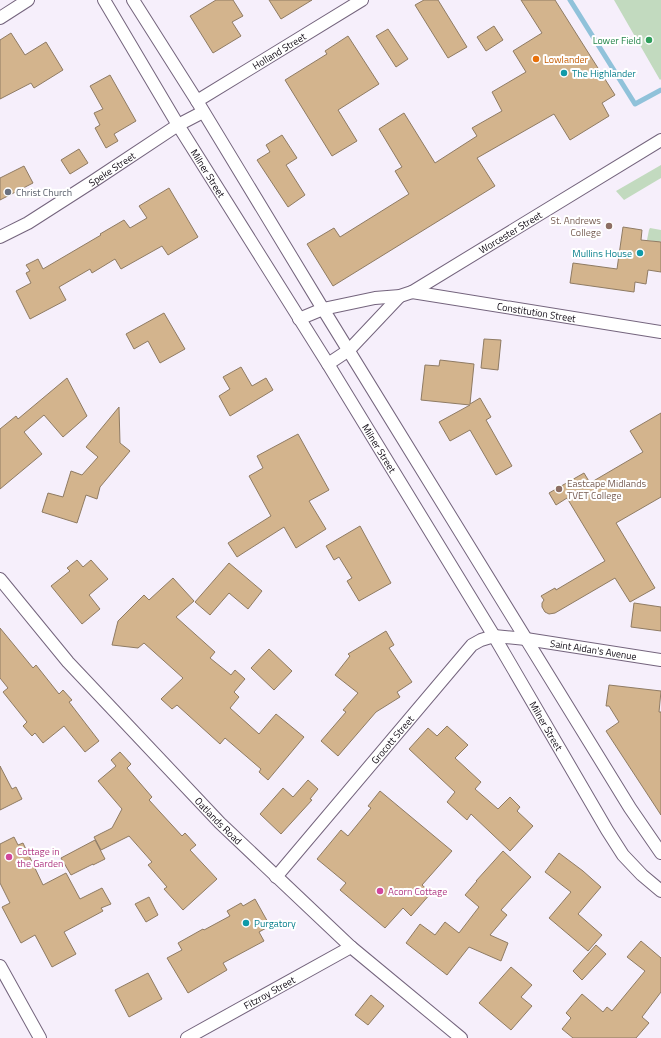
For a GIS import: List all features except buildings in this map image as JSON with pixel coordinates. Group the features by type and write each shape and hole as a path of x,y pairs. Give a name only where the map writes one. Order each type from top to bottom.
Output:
{"street":[{"path":"0,18 28,0"},
{"name":"Milner Street","path":"104,0 178,125 328,364 494,636 607,830 623,855 642,875 661,891"},
{"path":"133,0 197,101 630,808 661,853"},
{"name":"Holland Street","path":"197,101 362,0"},
{"name":"Speke Street","path":"0,237 28,223 178,125 203,112"},
{"name":"Worcester Street","path":"299,318 323,309 375,298 400,296 412,292 661,140"},
{"name":"Constitution Street","path":"412,292 661,332"},
{"name":"Worcester Street","path":"328,364 349,350 400,296"},
{"name":"Oatlands Road","path":"0,579 68,662 220,823 351,946 461,1038"},
{"name":"Grocott Street","path":"276,877 472,646 481,640 494,636 526,639"},
{"name":"Saint Aidan's Avenue","path":"526,639 661,660"},
{"name":"Fitzroy Street","path":"187,1038 351,946"},
{"path":"0,966 40,1038"}],"green space":[{"name":"Lower Field","path":"614,0 661,0 660,80"},
{"path":"661,165 661,178 624,200 616,191"},
{"path":"650,228 661,230 661,241 647,240"}],"waterway":[{"path":"570,0 635,104 661,90"}],"place":[{"name":"Lower Field","path":"649,40"},
{"name":"Lowlander","path":"536,59"},
{"name":"The Highlander","path":"564,73"},
{"name":"Christ Church","path":"8,192"},
{"name":"St. Andrews College","path":"609,226"},
{"name":"Mullins House","path":"640,253"},
{"name":"Eastcape Midlands TVET College","path":"559,489"},
{"name":"Cottage in the Garden","path":"9,857"},
{"name":"Acorn Cottage","path":"380,891"},
{"name":"Purgatory","path":"246,923"}]}
